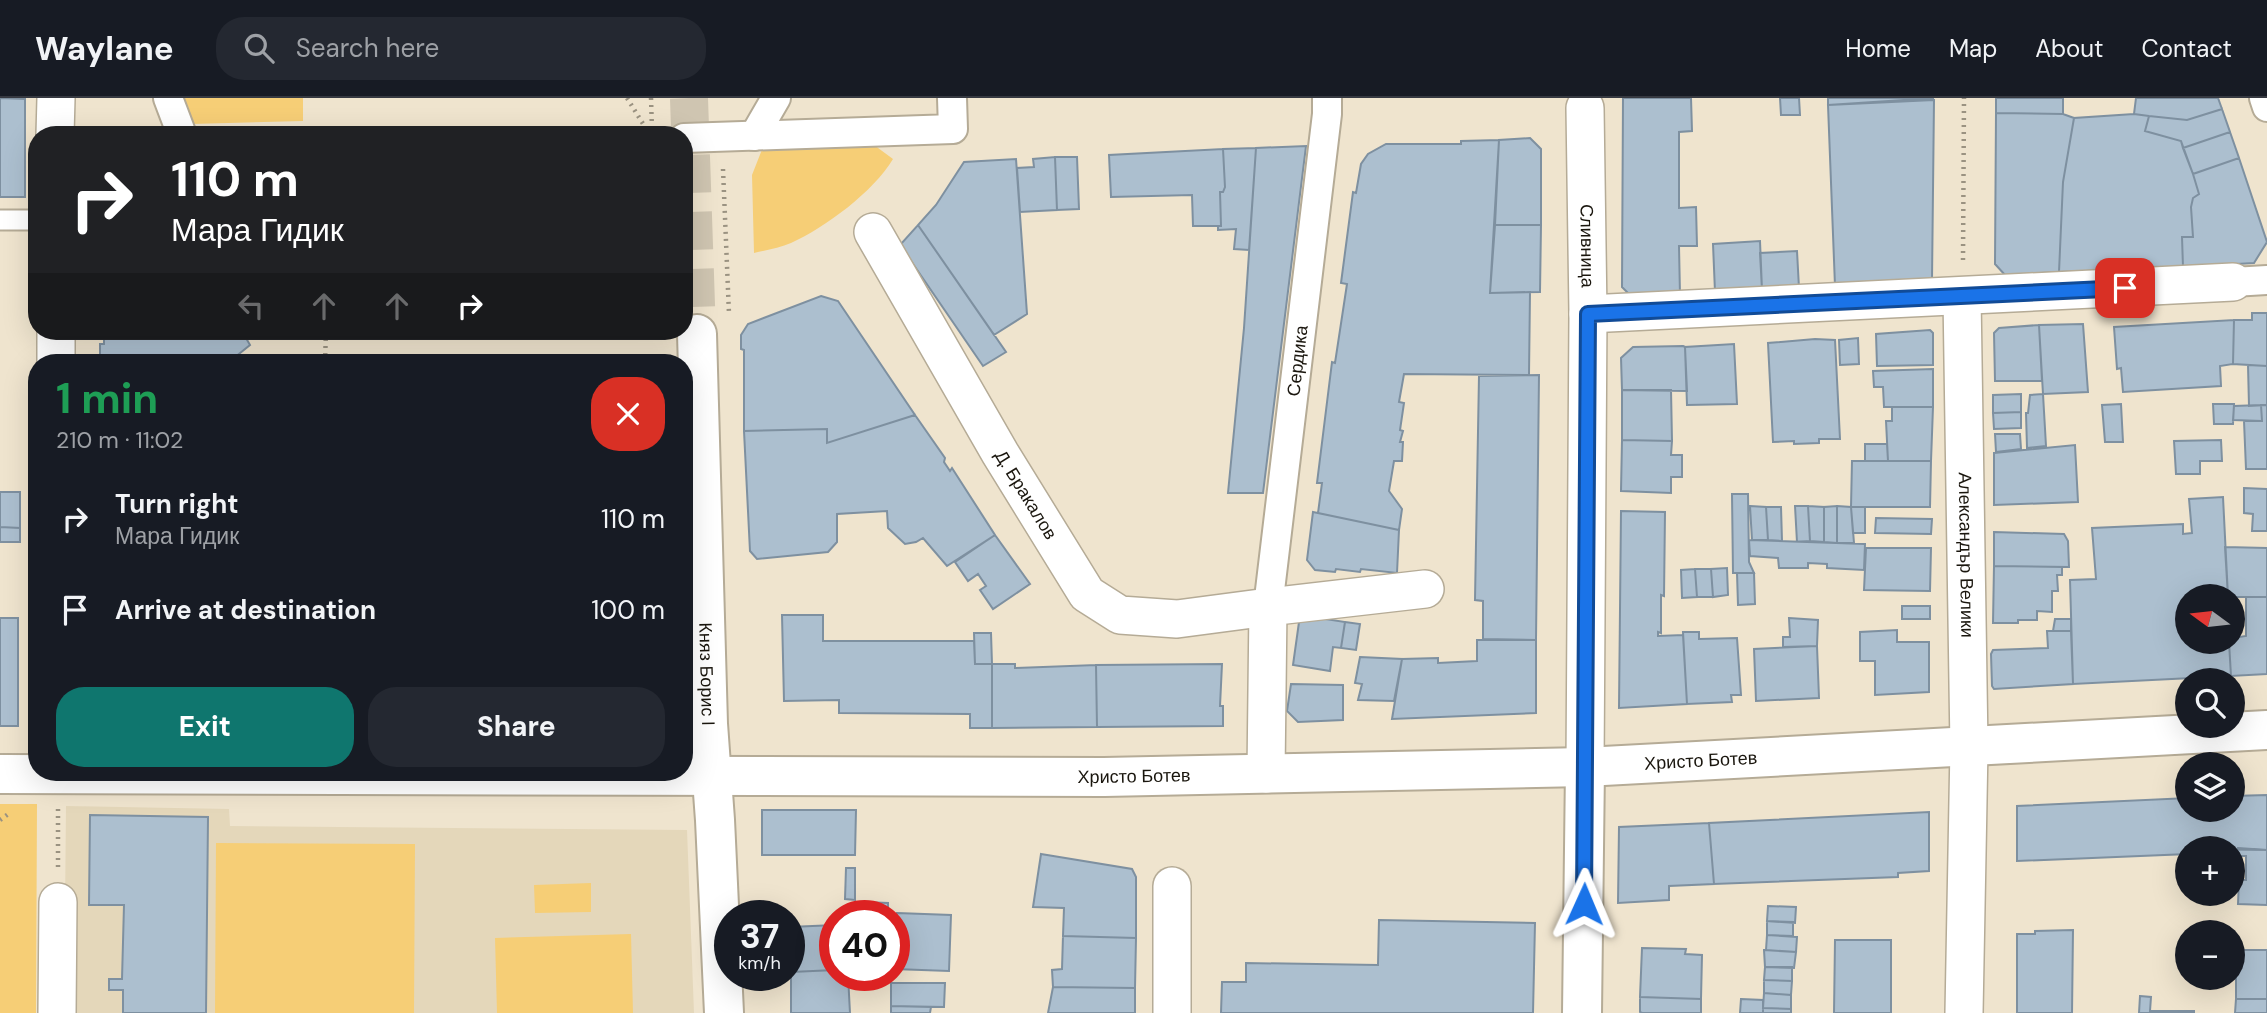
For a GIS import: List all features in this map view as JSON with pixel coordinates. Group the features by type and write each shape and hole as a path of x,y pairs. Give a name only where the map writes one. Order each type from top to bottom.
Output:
{"main road":[{"name":"Княз Борис I","path":"697,334 708,724 724,1013"},
{"name":"Христо Ботев","path":"693,776 1104,777 1585,767 2267,730"},
{"name":"Сливница","path":"1582,1013 1585,767"},
{"name":"Христо Ботев","path":"0,774 28,774"}],"street":[{"path":"55,98 55,126"},
{"path":"168,98 179,126"},
{"path":"754,136 776,98"},
{"path":"693,138 953,129 952,98"},
{"path":"2264,98 2267,107"},
{"name":"Сливница","path":"1583,103 1588,314 1585,767"},
{"name":"Сердика","path":"1266,774 1268,607 1327,106"},
{"name":"Д. Бракалов","path":"873,232 1000,453 1087,594 1120,615 1177,619 1268,607"},
{"path":"1588,314 2250,281"},
{"name":"Александър Велики","path":"1962,296 1969,747 1964,1013"},
{"path":"1268,607 1425,589"},
{"path":"1172,886 1172,1013"},
{"path":"57,1013 58,902"}],"lane":[{"path":"0,220 28,220"}],"path":[{"path":"627,98 645,126"},
{"path":"651,98 651,126"},
{"path":"1962,296 1964,98"},
{"path":"722,136 729,311"},
{"path":"58,781 58,902"}],"shaded area":[{"path":"182,98 303,98 303,121 191,124"},
{"path":"874,145 893,159 861,196 805,236 782,246 754,253 752,175 763,147"},
{"path":"0,804 37,804 36,1013 0,1013"},
{"path":"66,806 229,809 230,826 687,830 694,1013 64,1013"},
{"path":"216,843 415,844 414,1013 215,1013"},
{"path":"591,883 591,912 535,913 534,885"},
{"path":"631,934 633,1013 497,1013 495,938"}],"building":[{"path":"0,98 25,99 25,197 0,197"},
{"path":"1623,98 1691,98 1692,131 1679,132 1679,208 1696,207 1697,246 1679,246 1680,295 1632,297 1622,287"},
{"path":"1780,98 1799,98 1800,115 1781,115"},
{"path":"1828,98 1934,98 1828,105"},
{"path":"1996,98 2063,98 2063,114 1996,113"},
{"path":"2136,98 2218,98 2222,109 2187,120 2149,116 2134,114"},
{"path":"1934,100 1932,280 1835,286 1828,105"},
{"path":"2222,109 2230,132 2183,148 2181,141 2145,131 2149,116 2187,120"},
{"path":"1996,113 2063,114 2074,118 2063,182 2059,272 2005,275 1995,264"},
{"path":"2134,114 2149,116 2145,131 2181,141 2193,174 2199,194 2193,198 2191,207 2193,237 2182,237 2183,267 2059,272 2063,182 2074,118"},
{"path":"2230,132 2239,158 2193,174 2183,148"},
{"path":"1530,138 1541,149 1541,225 1495,225 1499,140"},
{"path":"1499,140 1490,293 1530,292 1529,375 1404,374 1399,402 1404,403 1400,430 1403,431 1400,442 1403,442 1402,461 1394,461 1389,491 1402,509 1399,530 1318,513 1322,483 1317,483 1332,362 1335,363 1347,284 1341,283 1353,192 1356,193 1361,164 1368,154 1386,144 1461,144 1461,141"},
{"path":"1306,146 1263,493 1228,493 1244,328 1256,148"},
{"path":"1256,148 1249,250 1234,249 1236,229 1218,230 1218,226 1221,226 1220,192 1223,192 1225,187 1223,149"},
{"path":"1223,149 1225,187 1223,192 1220,192 1221,226 1193,226 1192,195 1111,197 1109,155"},
{"path":"1055,157 1077,157 1079,209 1057,210"},
{"path":"1055,157 1057,210 1020,212 1017,168 1034,167 1033,159"},
{"path":"2239,158 2267,242 2254,263 2183,267 2182,237 2193,237 2191,207 2193,198 2199,194 2193,174"},
{"path":"1016,159 1027,314 994,335 918,225 936,205 964,162"},
{"path":"918,225 1006,352 983,366 900,245"},
{"path":"1495,225 1541,225 1540,292 1490,293"},
{"path":"1760,241 1762,290 1715,292 1713,244"},
{"path":"1797,251 1799,288 1762,290 1760,253"},
{"path":"821,296 838,301 915,415 827,443 827,429 744,431 744,350 741,349 741,335 748,324"},
{"path":"2252,313 2267,313 2267,366 2233,364 2234,320 2252,320"},
{"path":"2234,320 2233,364 2220,366 2221,386 2123,392 2121,368 2117,369 2114,327"},
{"path":"2083,324 2088,392 2043,394 2039,325"},
{"path":"2039,325 2042,381 1995,381 1994,333 1999,328"},
{"path":"1930,330 1933,333 1933,365 1877,366 1876,334"},
{"path":"1858,338 1859,364 1840,365 1839,340"},
{"path":"104,340 247,340 250,345 239,354 100,354 100,344 104,344"},
{"path":"1835,340 1840,439 1819,439 1819,443 1773,442 1768,343"},
{"path":"1734,344 1737,404 1687,405 1685,347"},
{"path":"1683,346 1687,391 1622,390 1621,358 1633,347"},
{"path":"2248,365 2267,366 2267,405 2249,406"},
{"path":"1933,369 1933,407 1884,407 1883,387 1874,387 1873,371"},
{"path":"1539,375 1536,640 1483,639 1483,601 1475,600 1479,376"},
{"path":"1622,390 1671,390 1672,441 1622,440"},
{"path":"2021,394 2021,412 1993,413 1993,395"},
{"path":"2043,394 2046,446 2027,448 2026,413 2030,395"},
{"path":"2121,404 2123,442 2105,442 2102,405"},
{"path":"2213,404 2234,404 2233,424 2214,424"},
{"path":"2261,405 2267,405 2267,469 2246,469 2244,421 2262,421"},
{"path":"2261,405 2262,421 2233,420 2234,406"},
{"path":"1892,407 1933,407 1931,461 1888,461 1886,421 1892,421"},
{"path":"2021,412 2021,428 1994,429 1993,413"},
{"path":"915,415 995,535 947,566 923,538 905,544 888,528 887,511 837,514 837,542 828,552 757,559 750,551 744,431 827,429 827,443"},
{"path":"1995,434 2020,434 2021,449 1996,452"},
{"path":"1622,440 1672,441 1671,455 1682,455 1682,477 1671,477 1671,493 1621,491"},
{"path":"2221,440 2222,461 2200,461 2200,474 2176,474 2174,441"},
{"path":"1865,444 1887,444 1888,461 1865,461"},
{"path":"2075,445 2078,502 1994,505 1994,453"},
{"path":"1852,461 1931,461 1930,507 1851,507"},
{"path":"2244,488 2267,489 2267,531 2252,531 2253,514 2244,513"},
{"path":"0,492 20,492 20,528 0,527"},
{"path":"1732,494 1748,494 1749,562 1754,573 1733,573"},
{"path":"2223,497 2227,584 2175,584 2175,654 2230,654 2231,668 2175,668 2175,679 2073,684 2070,580 2096,579 2092,528 2183,524 2183,534 2192,533 2189,499"},
{"path":"1750,506 1766,507 1768,540 1752,540"},
{"path":"1795,506 1808,506 1810,541 1797,542"},
{"path":"1808,506 1824,507 1824,542 1810,541"},
{"path":"1837,506 1851,507 1854,543 1837,543"},
{"path":"1837,506 1837,543 1824,542 1824,507"},
{"path":"1766,507 1781,507 1782,541 1768,540"},
{"path":"1851,507 1865,507 1865,533 1853,533"},
{"path":"1621,511 1665,512 1664,596 1661,595 1661,633 1658,632 1658,636 1683,635 1687,704 1619,708"},
{"path":"1313,512 1399,530 1397,573 1361,569 1360,572 1315,570 1307,560"},
{"path":"1876,518 1932,519 1931,534 1875,533"},
{"path":"0,527 20,528 20,542 0,542"},
{"path":"1994,532 2064,534 2068,541 2069,567 1994,566"},
{"path":"995,535 1030,584 993,609 980,590 986,586 978,574 968,581 955,562"},
{"path":"1749,540 1865,544 1864,570 1827,568 1827,564 1808,563 1808,568 1779,568 1778,558 1750,556"},
{"path":"2225,547 2267,548 2267,597 2245,597 2245,584 2227,584"},
{"path":"1866,548 1931,548 1930,591 1864,590"},
{"path":"1994,566 2062,567 2062,575 2057,575 2058,591 2052,591 2052,612 2037,611 2037,620 1993,623"},
{"path":"1727,568 1728,595 1713,597 1711,569"},
{"path":"1695,569 1697,597 1682,598 1681,570"},
{"path":"1695,569 1711,569 1713,597 1697,597"},
{"path":"1737,573 1754,573 1755,604 1738,605"},
{"path":"2246,597 2267,597 2267,674 2245,675 2245,668 2231,668 2230,654 2245,654"},
{"path":"1902,606 1930,606 1930,619 1902,619"},
{"path":"782,615 823,615 823,641 974,641 975,664 992,664 992,728 970,728 970,714 839,713 839,700 784,701"},
{"path":"1300,615 1345,622 1341,648 1333,647 1330,671 1293,665"},
{"path":"0,618 18,618 18,726 0,726"},
{"path":"1789,618 1818,620 1817,646 1783,647 1783,637 1790,637"},
{"path":"2055,619 2071,619 2071,631 2053,631"},
{"path":"1345,622 1360,624 1356,650 1341,648"},
{"path":"1897,630 1897,642 1929,642 1929,692 1875,695 1875,661 1860,661 1860,632"},
{"path":"2047,631 2071,631 2073,684 1994,689 1991,654 1993,650 2048,648"},
{"path":"1683,632 1699,632 1699,639 1737,638 1741,695 1731,695 1732,702 1687,704"},
{"path":"974,633 991,633 992,664 975,664"},
{"path":"1477,640 1536,640 1536,713 1392,719 1402,659 1438,658 1438,663 1477,661"},
{"path":"1817,646 1819,698 1756,701 1754,649"},
{"path":"1360,657 1402,659 1394,701 1358,700 1362,684 1355,683"},
{"path":"992,664 1015,664 1015,668 1096,665 1097,727 992,728"},
{"path":"1222,664 1220,706 1223,706 1223,726 1097,727 1096,665"},
{"path":"1291,684 1343,685 1343,720 1298,722 1287,711"},
{"path":"2267,795 2267,850 2245,850 2245,836 2175,836 2175,855 2017,861 2017,806 2175,799 2175,822 2245,822 2245,796"},
{"path":"762,810 856,810 855,855 762,855"},
{"path":"1929,812 1929,871 1898,873 1898,877 1714,884 1709,823"},
{"path":"90,815 208,817 206,1013 123,1013 123,990 109,990 109,979 122,979 124,905 89,905"},
{"path":"1709,823 1714,884 1669,886 1669,900 1618,903 1619,827"},
{"path":"2245,848 2267,850 2267,905 2245,904"},
{"path":"1041,854 1132,869 1136,877 1136,938 1063,936 1064,908 1033,907"},
{"path":"846,868 855,868 855,900 845,899"},
{"path":"1768,906 1796,907 1795,923 1767,921"},
{"path":"910,913 951,915 949,971 910,970"},
{"path":"1379,920 1535,923 1533,1013 1221,1013 1222,982 1246,982 1246,963 1378,965"},
{"path":"1767,921 1793,922 1793,936 1767,935"},
{"path":"805,926 819,926 819,971 805,971"},
{"path":"2073,930 2072,1013 2017,1013 2017,934"},
{"path":"1767,935 1797,937 1796,952 1766,950"},
{"path":"1063,936 1136,938 1135,988 1053,987 1052,970 1062,969"},
{"path":"1835,940 1891,940 1891,1013 1834,1013"},
{"path":"1642,948 1686,949 1685,954 1702,955 1701,999 1640,997"},
{"path":"1764,950 1796,952 1794,968 1765,967"},
{"path":"2245,950 2267,950 2267,999 2236,999 2236,990 2245,990"},
{"path":"1765,967 1792,967 1792,981 1764,980"},
{"path":"805,971 819,971 819,991 849,991 850,1013 791,1013 791,991 805,991"},
{"path":"1764,980 1792,981 1791,995 1764,993"},
{"path":"910,983 945,983 944,1007 891,1006 891,991 910,991"},
{"path":"1053,987 1135,988 1135,1013 1048,1013"},
{"path":"1764,993 1791,995 1791,1009 1763,1008"},
{"path":"2140,996 2151,997 2150,1011 2194,1013 2139,1013"},
{"path":"1640,997 1701,999 1701,1013 1642,1013"},
{"path":"1741,999 1763,1000 1763,1013 1740,1013"},
{"path":"2236,999 2267,999 2267,1013 2235,1013"},
{"path":"891,1006 931,1007 930,1013 891,1013"},
{"path":"1763,1008 1791,1009 1791,1013 1763,1013"}],"tunnel":[{"path":"689,98 690,126"},
{"path":"693,216 697,334"}],"route":[{"path":"1584,904 1588,314 2125,288"}]}
